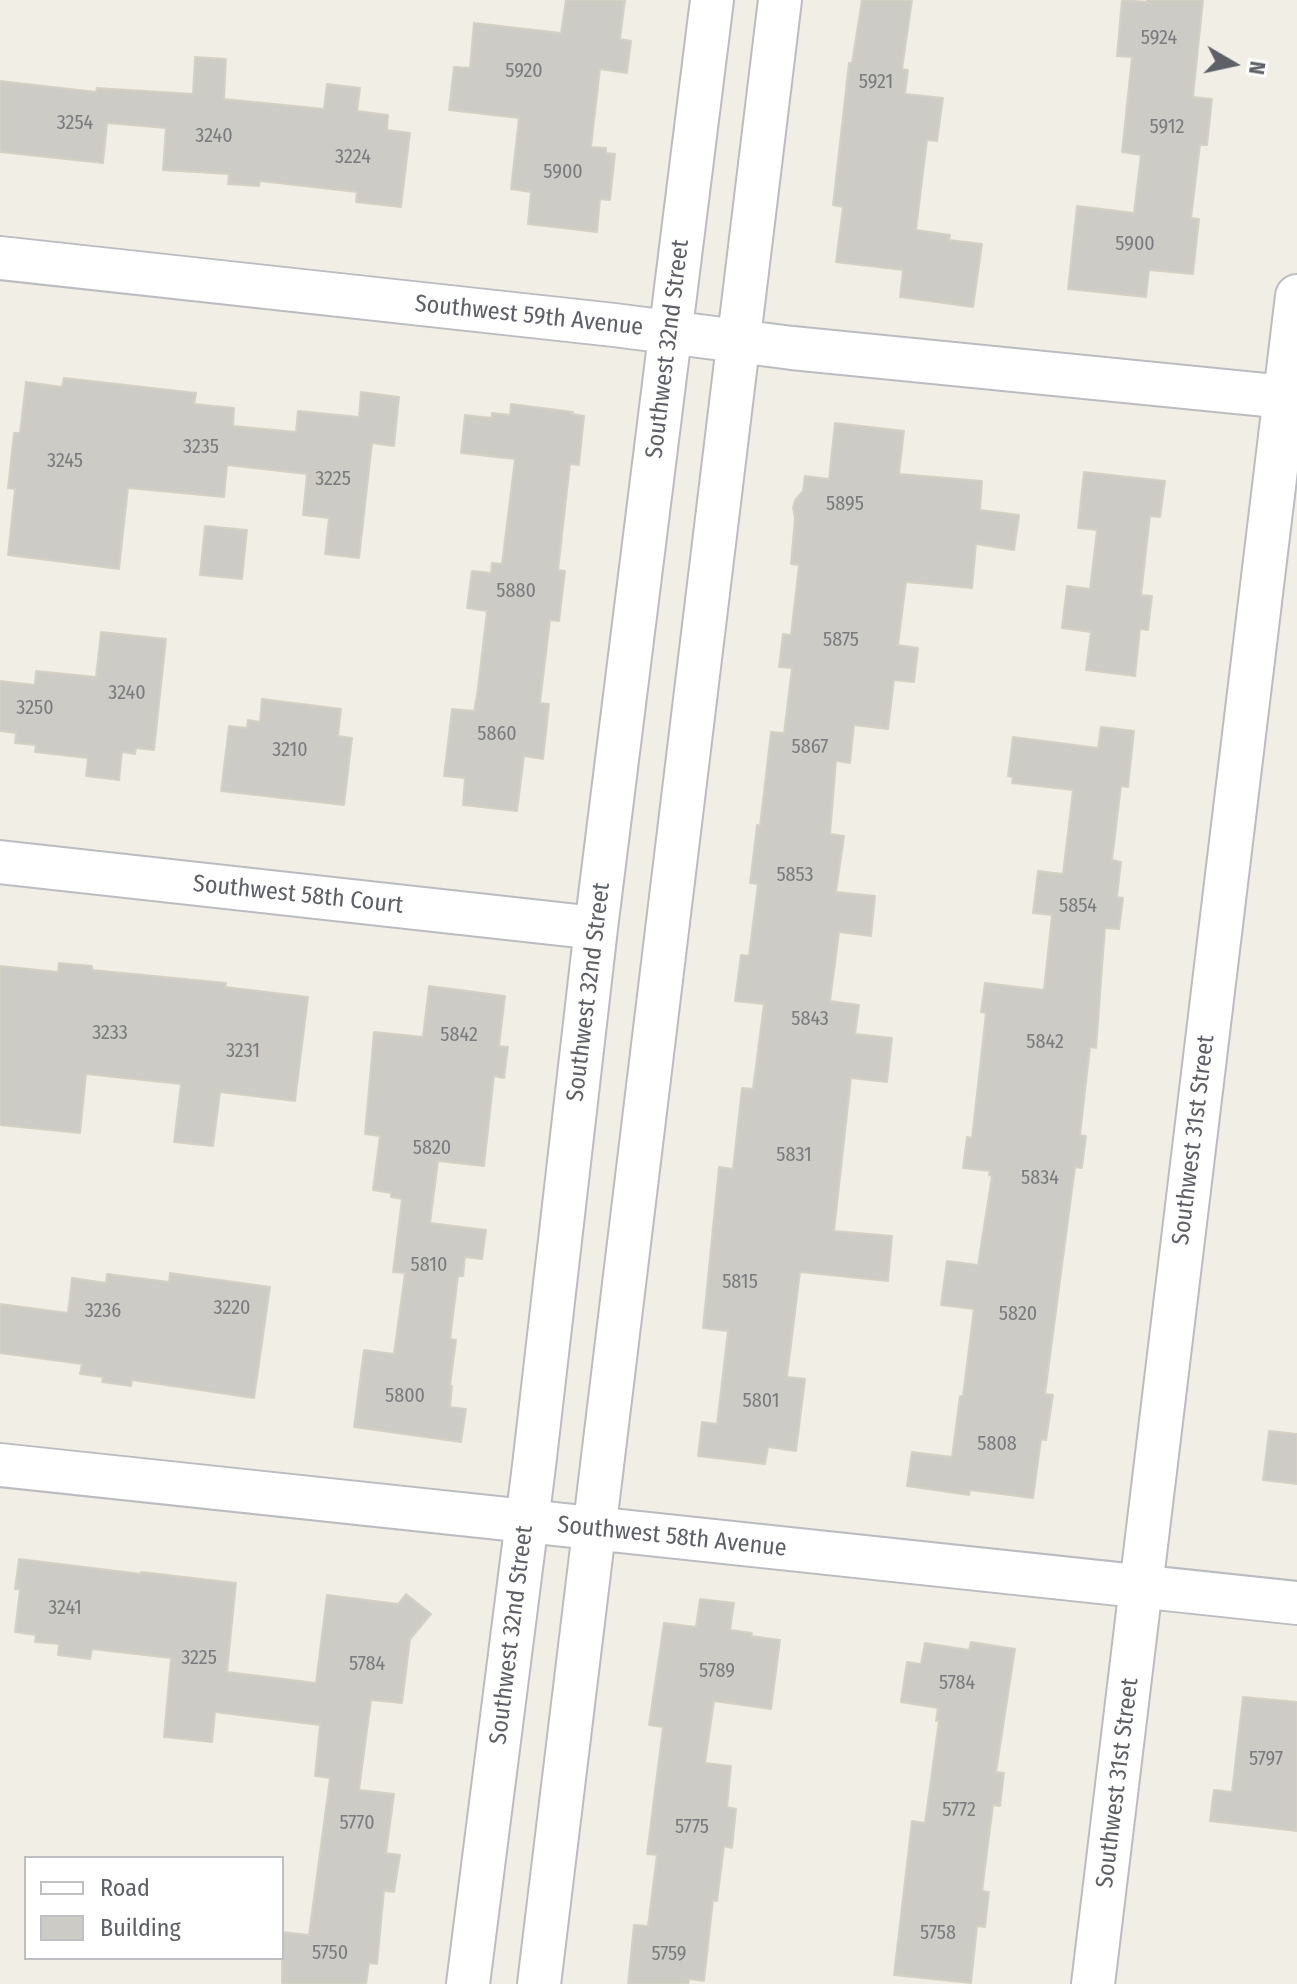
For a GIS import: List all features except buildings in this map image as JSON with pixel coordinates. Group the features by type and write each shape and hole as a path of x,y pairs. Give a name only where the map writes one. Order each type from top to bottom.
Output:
{"street":[{"name":"Southwest 32nd Street","path":"468,1984 712,0"},
{"path":"539,1984 780,0"},
{"name":"Southwest 59th Avenue","path":"0,258 738,341 1291,397"},
{"name":"Southwest 31st Street","path":"1093,1984 1291,397 1297,296"},
{"name":"Southwest 58th Court","path":"0,862 596,928"},
{"name":"Southwest 58th Avenue","path":"0,1465 1297,1603"}]}
